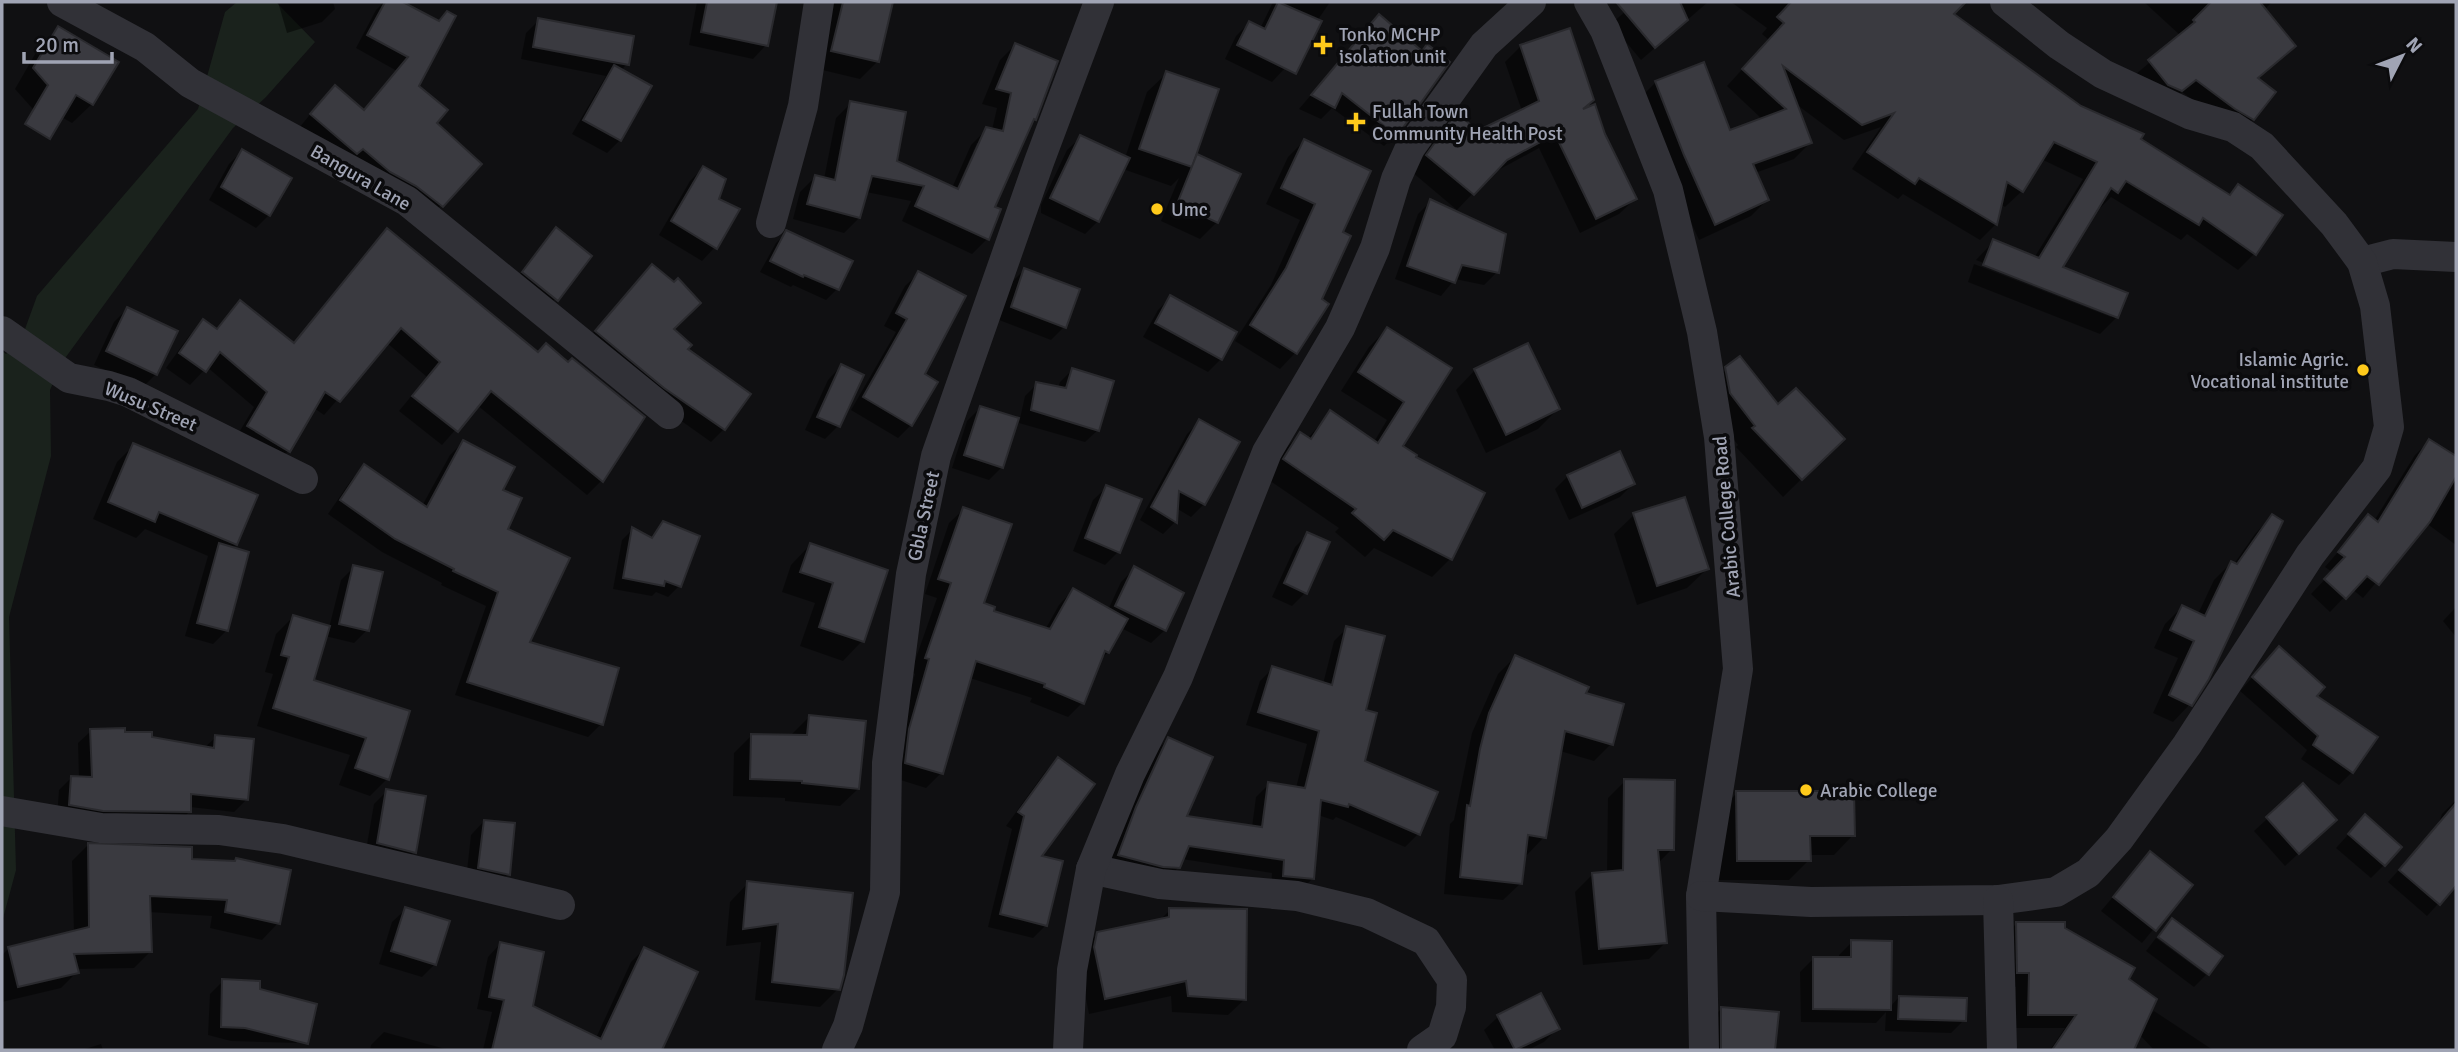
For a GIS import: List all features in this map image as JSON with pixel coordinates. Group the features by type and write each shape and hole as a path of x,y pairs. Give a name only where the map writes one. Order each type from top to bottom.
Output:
{"street":[{"name":"Bangura Lane","path":"62,2 145,47 190,83 407,201 668,414"},
{"path":"771,223 803,106 819,2"},
{"name":"Gbla Street","path":"837,1050 848,1026 885,892 887,763 911,574 936,456 1039,162 1099,2"},
{"path":"1068,1050 1072,970 1091,869 1130,774 1178,677 1267,452 1340,328 1375,248 1396,179 1410,148 1484,45 1531,2"},
{"name":"Arabic College Road","path":"1589,2 1605,30 1668,190 1702,332 1719,437 1738,669 1701,896 1704,1050"},
{"path":"1701,896 1811,902 1998,900 2056,892 2088,873 2119,839 2188,745 2310,555 2377,468 2389,427 2375,306 2362,262 2334,224 2262,146 2233,127 2189,114 2103,74 2059,45 2005,2"},
{"path":"2362,262 2393,254 2456,257"},
{"name":"Wusu Street","path":"2,331 69,378 128,392 303,479"},
{"path":"2,811 101,828 219,830 283,839 561,905"},
{"path":"1091,869 1160,884 1297,896 1367,914 1426,941 1452,980 1451,1007 1442,1036 1422,1050"},
{"path":"1998,900 2002,1050"}],"shaded area":[{"path":"237,2 276,2 315,42 266,97 233,128 63,361 50,390 51,456 9,617 16,870 2,922 2,351 6,354 21,340 37,296 198,109 225,12"}],"building":[{"path":"385,2 403,2 439,21 447,11 456,16 419,86 448,110 437,123 482,164 443,207 416,186 390,172 363,149 357,154 310,114 335,85 364,110 408,57 367,35"},
{"path":"707,2 777,2 768,46 701,32"},
{"path":"843,2 893,2 879,62 831,51"},
{"path":"1278,2 1322,21 1296,74 1237,45 1249,21 1265,29"},
{"path":"1616,2 1680,2 1688,20 1655,48"},
{"path":"1791,2 1966,2 1954,14 2081,106 2144,134 2141,139 2230,195 2238,184 2283,215 2256,255 2203,218 2199,225 2126,181 2118,193 2111,188 2063,267 2128,293 2118,318 1983,265 1993,239 2039,258 2097,162 2054,142 2023,192 2007,182 1997,225 1919,178 1915,184 1867,152 1894,113 1862,125 1783,66 1812,143 1753,164 1769,200 1715,225 1655,81 1704,62 1730,130 1786,109 1742,69 1784,23 1777,17"},
{"path":"2211,2 2260,2 2296,46 2258,78 2276,92 2254,120 2196,80 2182,91 2168,85 2148,60 2195,22 2193,20"},
{"path":"1379,14 1422,51 1427,44 1450,62 1397,136 1342,93 1335,108 1311,95"},
{"path":"538,18 634,36 629,65 533,47"},
{"path":"58,26 119,62 93,105 76,95 50,139 25,124 48,85 33,68"},
{"path":"1570,28 1594,100 1583,109 1595,104 1605,134 1637,199 1596,219 1555,134 1507,160 1474,195 1426,155 1457,112 1477,131 1539,101 1520,45"},
{"path":"1015,43 1058,61 1036,120 1034,119 995,207 1001,209 989,240 915,206 924,186 872,176 860,218 807,204 815,175 835,180 850,101 906,112 897,161 958,189 986,127 1003,131 1011,93 996,89"},
{"path":"614,65 652,86 621,141 583,120"},
{"path":"1166,71 1219,89 1192,167 1139,149"},
{"path":"1080,135 1130,158 1099,222 1050,198"},
{"path":"1304,139 1371,171 1343,232 1351,236 1322,299 1329,304 1297,354 1250,325 1286,268 1315,204 1281,188"},
{"path":"242,149 292,178 270,216 221,187"},
{"path":"1197,154 1241,174 1218,223 1177,204"},
{"path":"703,166 726,179 719,199 740,209 717,249 671,221"},
{"path":"1430,199 1506,234 1499,273 1462,265 1455,283 1407,266"},
{"path":"556,227 592,256 558,301 522,272"},
{"path":"387,228 538,352 546,343 568,362 572,358 645,417 603,482 491,391 458,432 412,396 440,362 401,328 340,402 325,392 290,452 247,426 267,392 220,352 206,372 179,353 203,319 217,329 240,300 294,343"},
{"path":"786,230 853,261 839,290 770,261"},
{"path":"652,264 674,282 678,278 701,303 674,329 692,345 688,349 751,394 725,430 664,388 595,331"},
{"path":"1024,268 1080,289 1066,328 1011,307"},
{"path":"918,271 966,296 925,374 938,382 912,426 863,397 907,319 896,313"},
{"path":"1170,295 1237,332 1222,360 1155,323"},
{"path":"127,307 178,331 157,375 106,351"},
{"path":"1387,327 1452,368 1403,446 1417,455 1416,457 1485,493 1452,560 1393,530 1384,540 1352,513 1356,509 1283,459 1300,432 1311,439 1330,410 1378,443 1404,402 1358,372"},
{"path":"1528,343 1560,409 1506,435 1474,369"},
{"path":"1740,356 1778,404 1796,388 1845,439 1802,480 1752,428 1755,426 1730,393 1725,367"},
{"path":"841,364 864,375 840,427 817,417"},
{"path":"1072,368 1114,381 1099,431 1031,410 1036,382 1066,388"},
{"path":"980,406 1019,418 1003,468 964,455"},
{"path":"1199,419 1240,442 1205,505 1179,491 1177,523 1151,507"},
{"path":"2429,439 2456,456 2456,477 2430,522 2379,585 2367,576 2346,599 2324,579 2345,557 2338,552 2368,514 2378,522"},
{"path":"463,440 515,467 503,490 522,498 508,529 570,558 530,642 619,668 603,725 467,682 498,592 395,539 340,500 364,464 427,507"},
{"path":"133,443 258,495 237,545 159,512 155,522 108,502"},
{"path":"1620,451 1635,484 1582,508 1567,475"},
{"path":"1106,485 1142,499 1120,553 1085,538"},
{"path":"1685,497 1709,569 1657,586 1633,513"},
{"path":"963,507 1012,524 984,603 995,607 994,611 1050,629 1073,588 1128,619 1109,653 1105,651 1084,704 1044,687 1045,684 976,661 943,774 905,763 909,729 929,659 925,658 951,583 938,579"},
{"path":"2272,514 2283,521 2209,679 2192,706 2169,695 2194,641 2170,630 2182,605 2205,616 2231,561 2237,564"},
{"path":"663,521 700,536 681,587 665,581 664,586 623,578 632,527 652,538"},
{"path":"1307,532 1330,542 1307,594 1284,583"},
{"path":"219,543 249,552 228,631 197,623"},
{"path":"810,543 888,570 864,642 819,627 833,583 800,572"},
{"path":"353,565 383,572 369,631 339,624"},
{"path":"1134,566 1184,593 1166,631 1115,606"},
{"path":"293,615 330,626 314,680 410,711 389,780 355,768 366,738 273,708 289,657 281,655"},
{"path":"1346,626 1385,636 1366,710 1377,713 1365,761 1438,792 1420,835 1349,804 1348,807 1321,800 1314,879 1283,876 1284,860 1189,846 1180,868 1163,867 1118,855 1136,807 1168,737 1213,757 1187,816 1262,827 1268,782 1305,788 1319,731 1258,712 1272,666 1332,685"},
{"path":"2279,646 2325,687 2317,696 2378,737 2353,773 2313,745 2318,736 2252,677"},
{"path":"1515,655 1589,687 1586,693 1624,704 1613,745 1565,731 1546,838 1528,835 1522,884 1460,877 1467,805 1470,806 1480,749 1489,713"},
{"path":"809,715 866,721 859,789 802,781 750,779 751,734 807,735"},
{"path":"125,728 125,732 152,732 152,737 214,748 215,735 254,739 248,800 191,794 191,812 103,811 69,805 71,776 92,777 90,729"},
{"path":"1058,757 1095,784 1042,856 1063,861 1047,926 1000,914 1024,816 1018,812"},
{"path":"1624,779 1675,780 1674,850 1658,850 1667,943 1599,949 1592,873 1623,870"},
{"path":"2303,783 2337,820 2299,854 2266,817"},
{"path":"386,789 426,796 416,853 377,843"},
{"path":"1736,791 1854,791 1855,836 1810,836 1811,861 1737,861"},
{"path":"2456,803 2456,886 2440,905 2399,870"},
{"path":"2365,814 2402,847 2385,866 2348,834"},
{"path":"484,820 515,823 510,875 478,868"},
{"path":"88,843 192,847 192,859 235,861 236,858 291,870 280,924 225,912 227,900 150,896 152,952 74,954 79,973 18,987 8,947 89,927"},
{"path":"2150,851 2193,885 2156,931 2113,897"},
{"path":"747,881 853,893 840,990 772,982 778,924 743,929"},
{"path":"405,907 450,921 436,965 391,951"},
{"path":"1169,908 1247,909 1246,1000 1188,996 1186,981 1105,999 1094,947 1097,932 1169,917"},
{"path":"2172,918 2223,956 2209,975 2158,937"},
{"path":"2016,922 2065,922 2065,928 2135,968 2129,979 2157,999 2134,1050 2052,1050 2076,1015 2028,1015 2029,973 2017,973"},
{"path":"1851,940 1892,941 1891,1010 1813,1009 1813,957 1851,957"},
{"path":"500,942 544,952 533,1006 601,1039 644,947 698,972 662,1050 492,1050 504,1000 489,997"},
{"path":"222,979 260,981 260,989 317,1004 308,1044 245,1028 221,1027"},
{"path":"1541,993 1560,1029 1515,1050 1497,1015"},
{"path":"1899,996 1967,998 1966,1021 1898,1019"},
{"path":"1721,1007 1779,1012 1775,1050 1721,1050"}],"place":[{"name":"Tonko MCHP isolation unit","path":"1323,45"},
{"name":"Fullah Town Community Health Post","path":"1356,122"},
{"name":"Umc","path":"1157,209"},
{"name":"Islamic Agric. Vocational institute","path":"2363,370"},
{"name":"Arabic College","path":"1806,790"}]}
